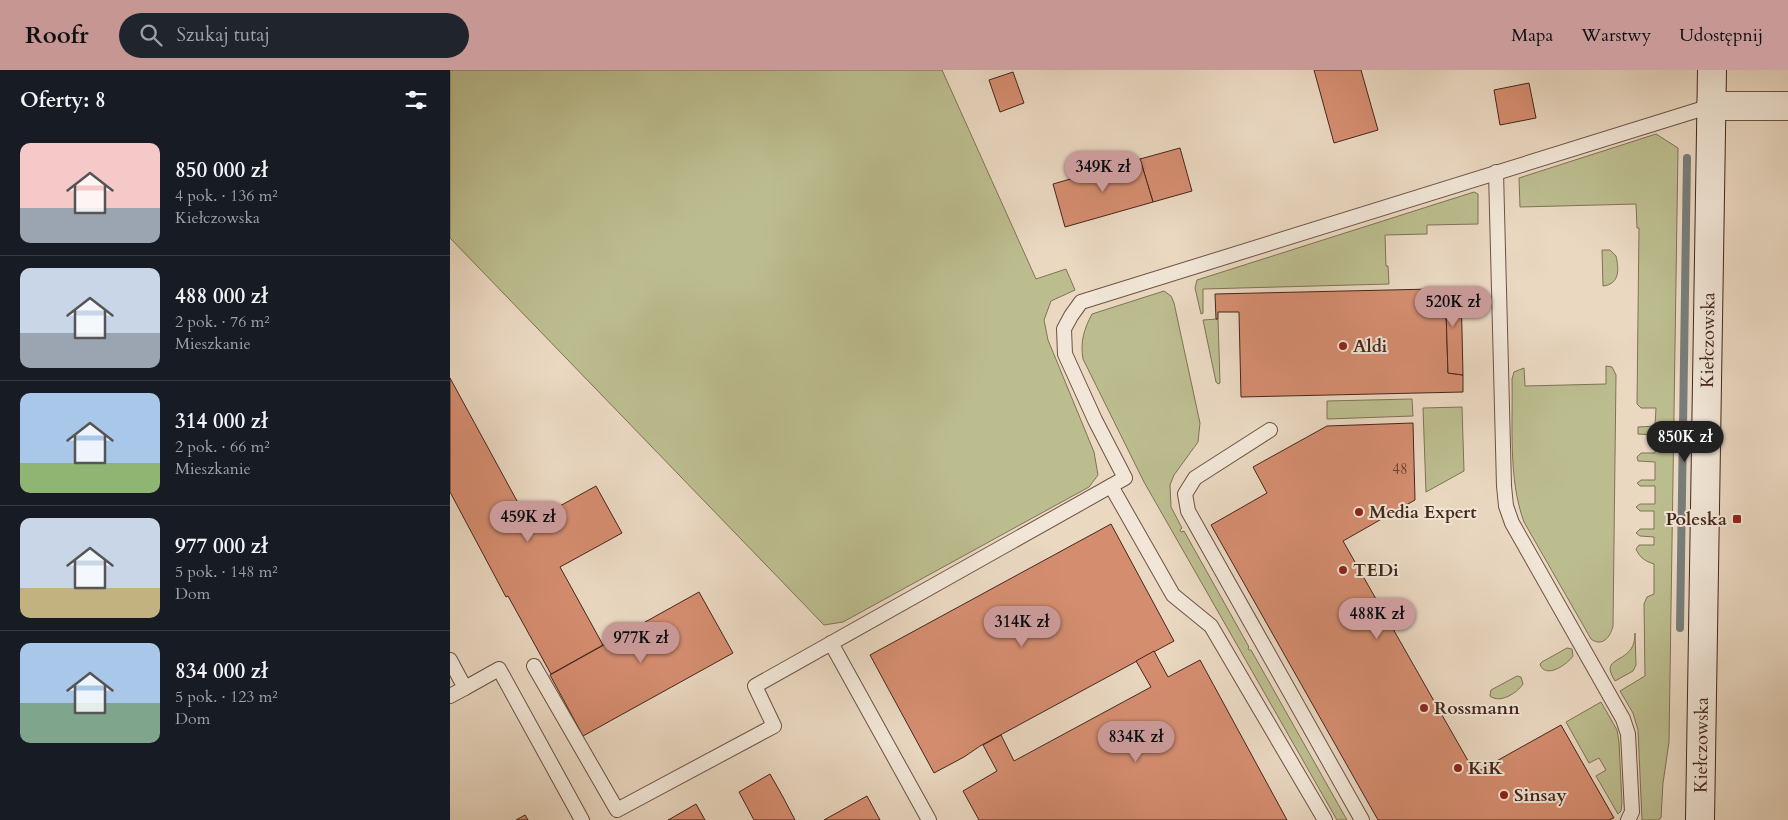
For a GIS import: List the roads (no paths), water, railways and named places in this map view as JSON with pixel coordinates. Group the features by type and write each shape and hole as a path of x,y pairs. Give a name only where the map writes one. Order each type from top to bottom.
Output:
{"street":[{"name":"Kiełczowska","path":"1700,820 1712,70"},
{"path":"1711,106 1788,106"}],"lane":[{"path":"534,666 617,810 774,726 755,686 1126,478 1095,420 1065,354 1064,329 1070,316 1082,302 1711,106"},
{"path":"1496,172 1506,506 1512,523 1623,719 1628,734 1632,812 1628,820"},
{"path":"1270,430 1195,478 1186,494 1188,511 1362,820"},
{"path":"1111,486 1173,595 1211,626 1325,820"},
{"path":"831,643 930,820"},
{"path":"450,660 465,688"},
{"path":"450,696 499,670 582,820"}],"waterway":[{"path":"1680,628 1687,158"}],"place":[{"name":"Aldi","path":"1343,346"},
{"name":"Media Expert","path":"1359,512"},
{"name":"Poleska","path":"1737,519"},
{"name":"TEDi","path":"1343,570"},
{"name":"Rossmann","path":"1424,708"},
{"name":"KiK","path":"1458,768"},
{"name":"Sinsay","path":"1504,795"}]}
